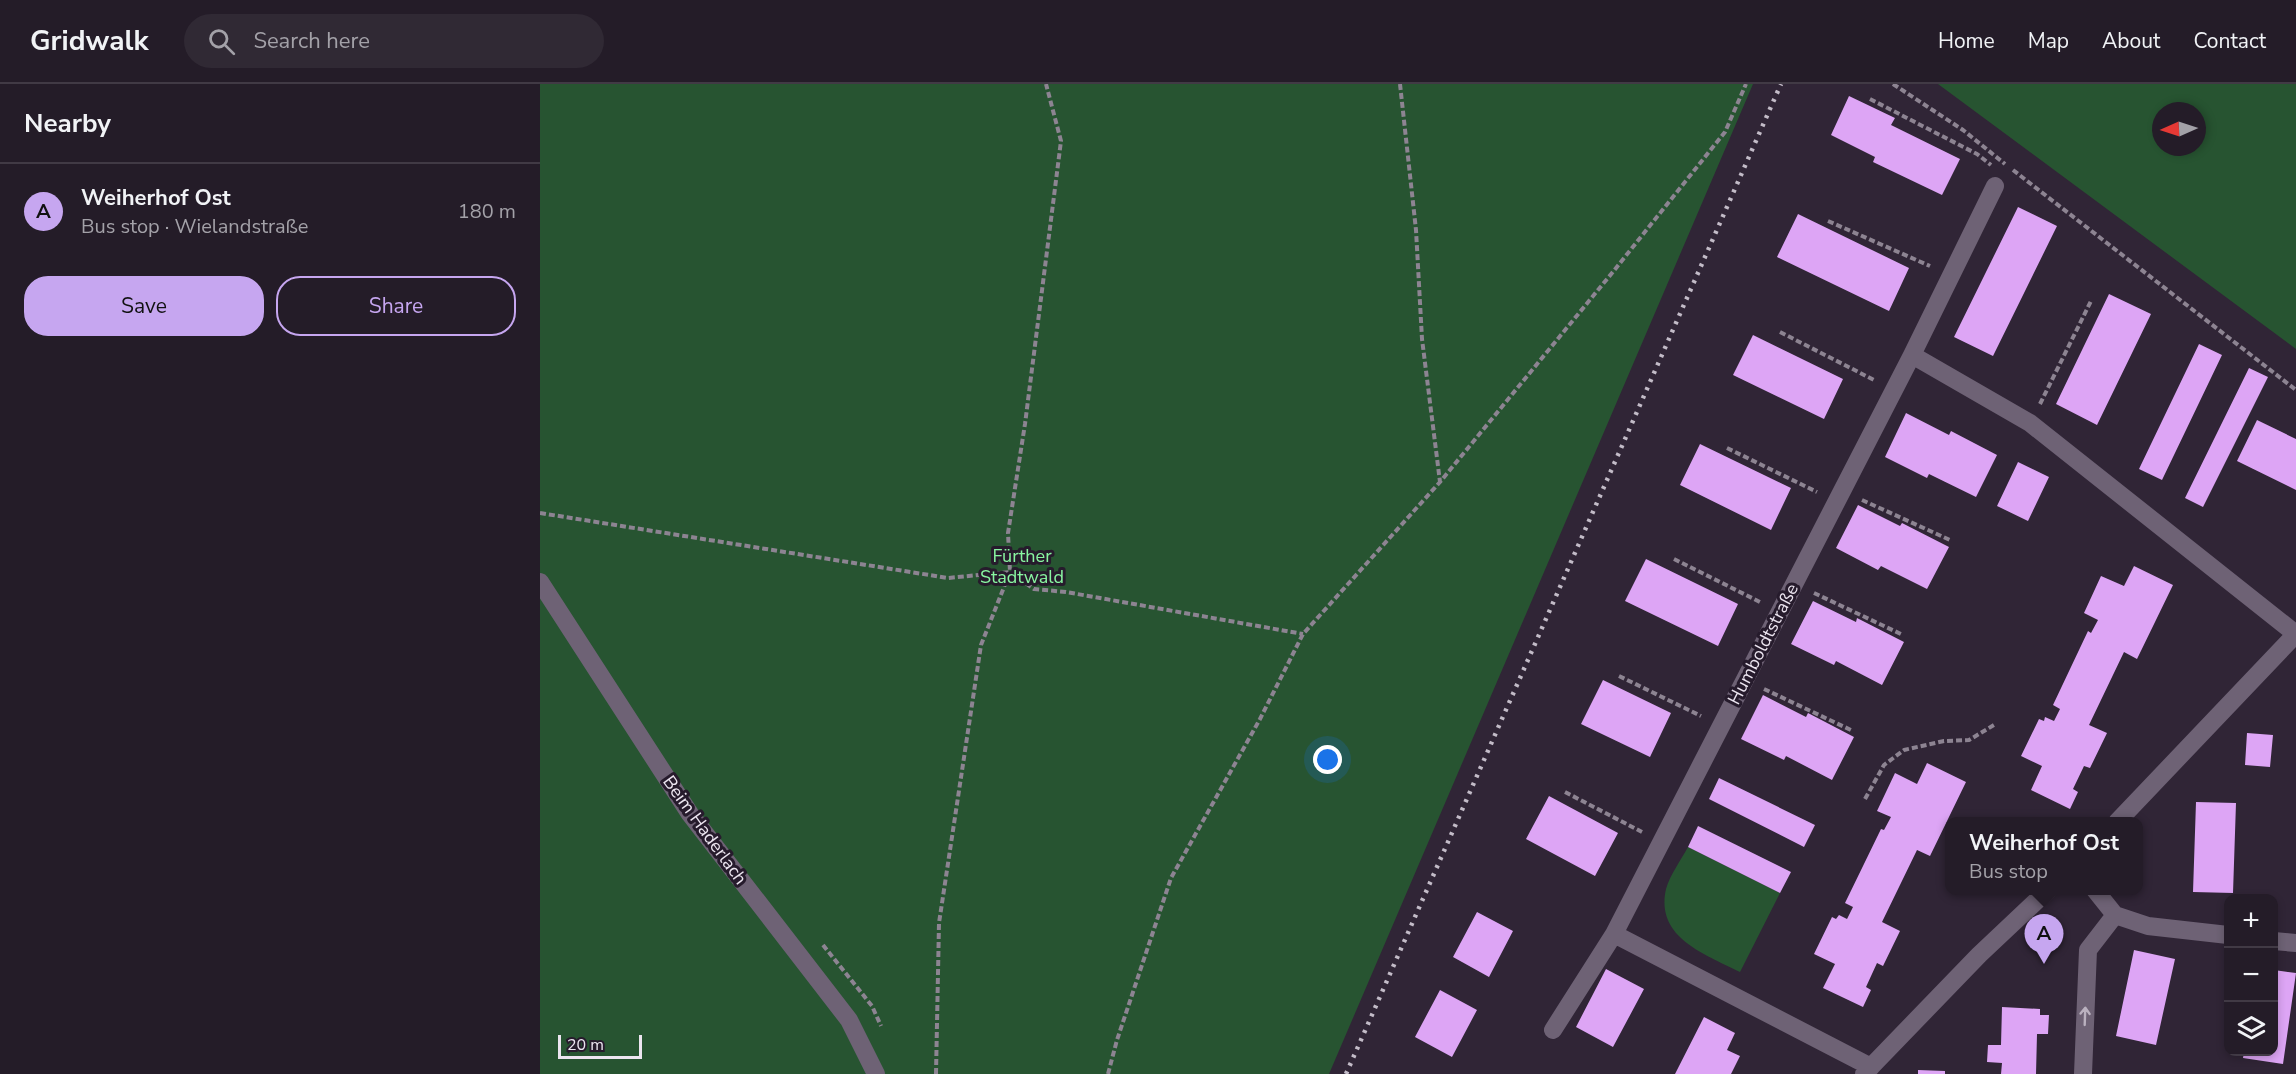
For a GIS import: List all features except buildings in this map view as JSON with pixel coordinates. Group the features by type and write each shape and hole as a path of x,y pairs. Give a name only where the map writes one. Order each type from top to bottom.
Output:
{"street":[{"name":"Humboldtstraße","path":"1552,1030 1614,934 1912,355 1995,186"},
{"path":"1912,355 2030,423 2296,634 2122,817"},
{"name":"Beim Haderlach","path":"540,582 690,814 849,1020 876,1074"},
{"path":"1614,934 1868,1070 1979,955 2044,895"},
{"path":"2098,895 2115,915 2148,926 2224,934"},
{"path":"2083,1074 2088,950 2115,915"},
{"path":"2278,941 2296,943"}],"path":[{"path":"936,1074 941,911 981,645 1010,572 1008,533 1025,424 1061,141 1046,84"},
{"path":"1400,84 1416,230 1422,339 1440,482"},
{"path":"1108,1074 1117,1040 1171,878 1260,719 1303,634 1440,482 1725,132 1746,84"},
{"path":"1893,84 1963,130 2296,390"},
{"path":"1870,99 1977,154 1993,166"},
{"path":"1828,221 1950,275"},
{"path":"2030,423 2091,301"},
{"path":"1780,332 1894,390"},
{"path":"1727,448 1950,540"},
{"path":"540,513 948,578 1010,572 1034,589 1066,592 1303,634"},
{"path":"1674,560 1780,611"},
{"path":"1794,584 1903,635"},
{"path":"1619,676 1721,726"},
{"path":"1745,680 1853,731"},
{"path":"1864,800 1884,765 1904,750 1944,741 1969,740 1994,725"},
{"path":"1565,792 1661,842"},
{"path":"822,943 872,1006 884,1035"}],"green space":[{"name":"Fürther Stadtwald","path":"540,84 1753,84 1329,1074 540,1074"},
{"path":"1938,84 2296,84 2296,349"},
{"path":"1688,847 1780,893 1740,972 1698,951 1675,932 1668,920 1665,906 1666,889"}],"railway":[{"path":"1346,1074 1781,84"}],"place":[{"name":"Weiherhof Ost","path":"2044,964"}]}
